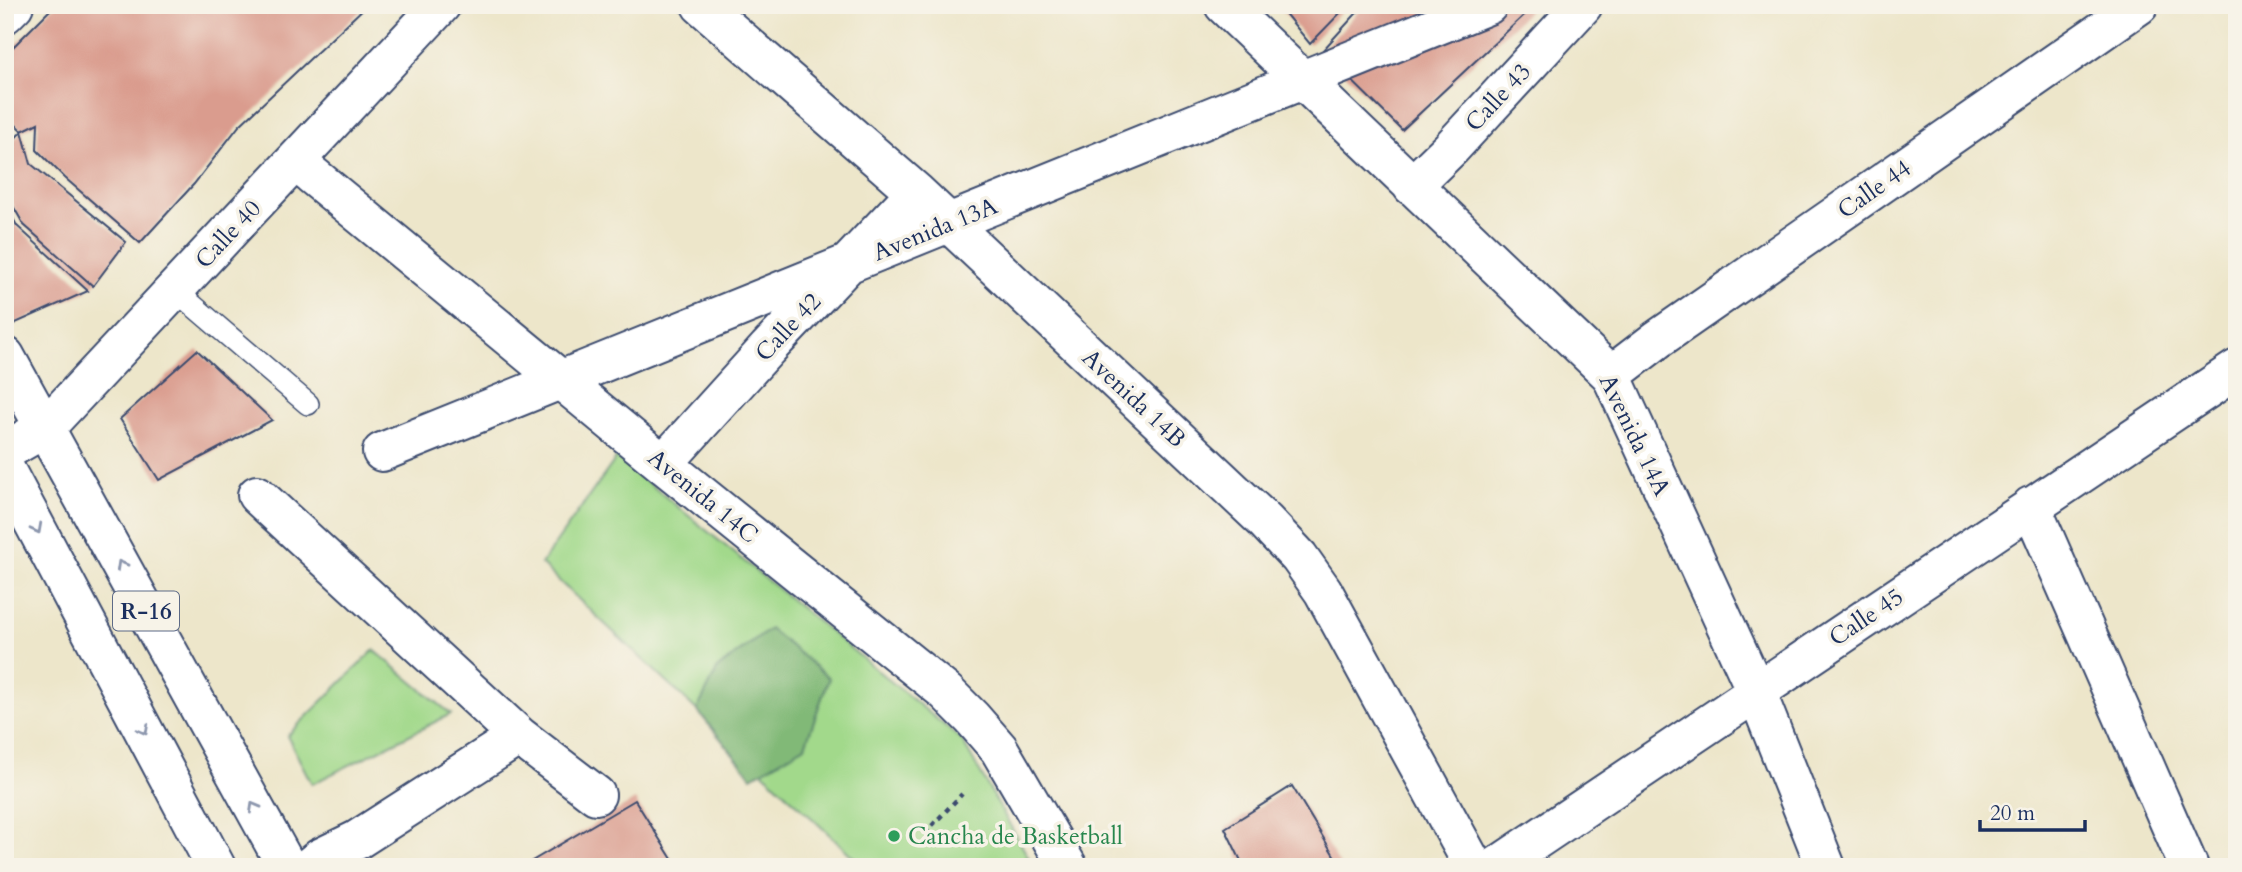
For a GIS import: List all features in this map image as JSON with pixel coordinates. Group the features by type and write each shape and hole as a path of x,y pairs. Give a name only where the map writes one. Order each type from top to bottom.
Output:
{"street":[{"path":"5,14 13,5"},
{"name":"Calle 40","path":"5,451 45,428 441,5"},
{"name":"Avenida 14B","path":"701,5 916,191 1265,521 1298,556 1323,591 1474,867"},
{"name":"Avenida 14A","path":"1224,5 1611,374 1756,691 1826,867"},
{"name":"Avenida 13A","path":"382,452 1488,5"},
{"name":"Calle 43","path":"1412,186 1451,148 1583,5"},
{"name":"Calle 44","path":"1611,374 2139,5"},
{"name":"Avenida 14C","path":"295,161 663,464 946,692 999,749 1068,867"},
{"name":"Calle 42","path":"663,464 916,191"},
{"name":"R-16","path":"5,356 287,867"},
{"name":"Calle 45","path":"1496,867 2237,369"},
{"name":"R-16","path":"5,469 216,867"},
{"path":"257,495 519,736 596,795"},
{"path":"2031,506 2189,867"},
{"path":"309,867 320,858 357,840 519,736"}],"lane":[{"path":"174,290 308,404"}],"path":[{"path":"925,832 962,794"}],"green space":[{"path":"617,457 961,739 1034,867 864,867 541,564"},
{"path":"770,629 829,678 805,746 752,777 697,710 718,668"},
{"path":"374,650 451,714 312,784 287,736"}],"building":[{"path":"55,5 367,5 239,126 194,184 140,243 37,150 38,123 22,131 5,114 5,55"},
{"path":"1278,5 1348,5 1310,44"},
{"path":"1364,5 1535,5 1402,130 1322,51"},
{"path":"22,131 31,164 126,242 93,286 24,225 5,192 5,149"},
{"path":"5,203 17,226 88,291 9,326 5,319"},
{"path":"197,350 272,420 159,480 120,419"},
{"path":"1292,786 1341,867 1244,867 1225,828"},
{"path":"635,800 677,867 522,867"}],"place":[{"name":"Cancha de Basketball","path":"894,836"}]}
